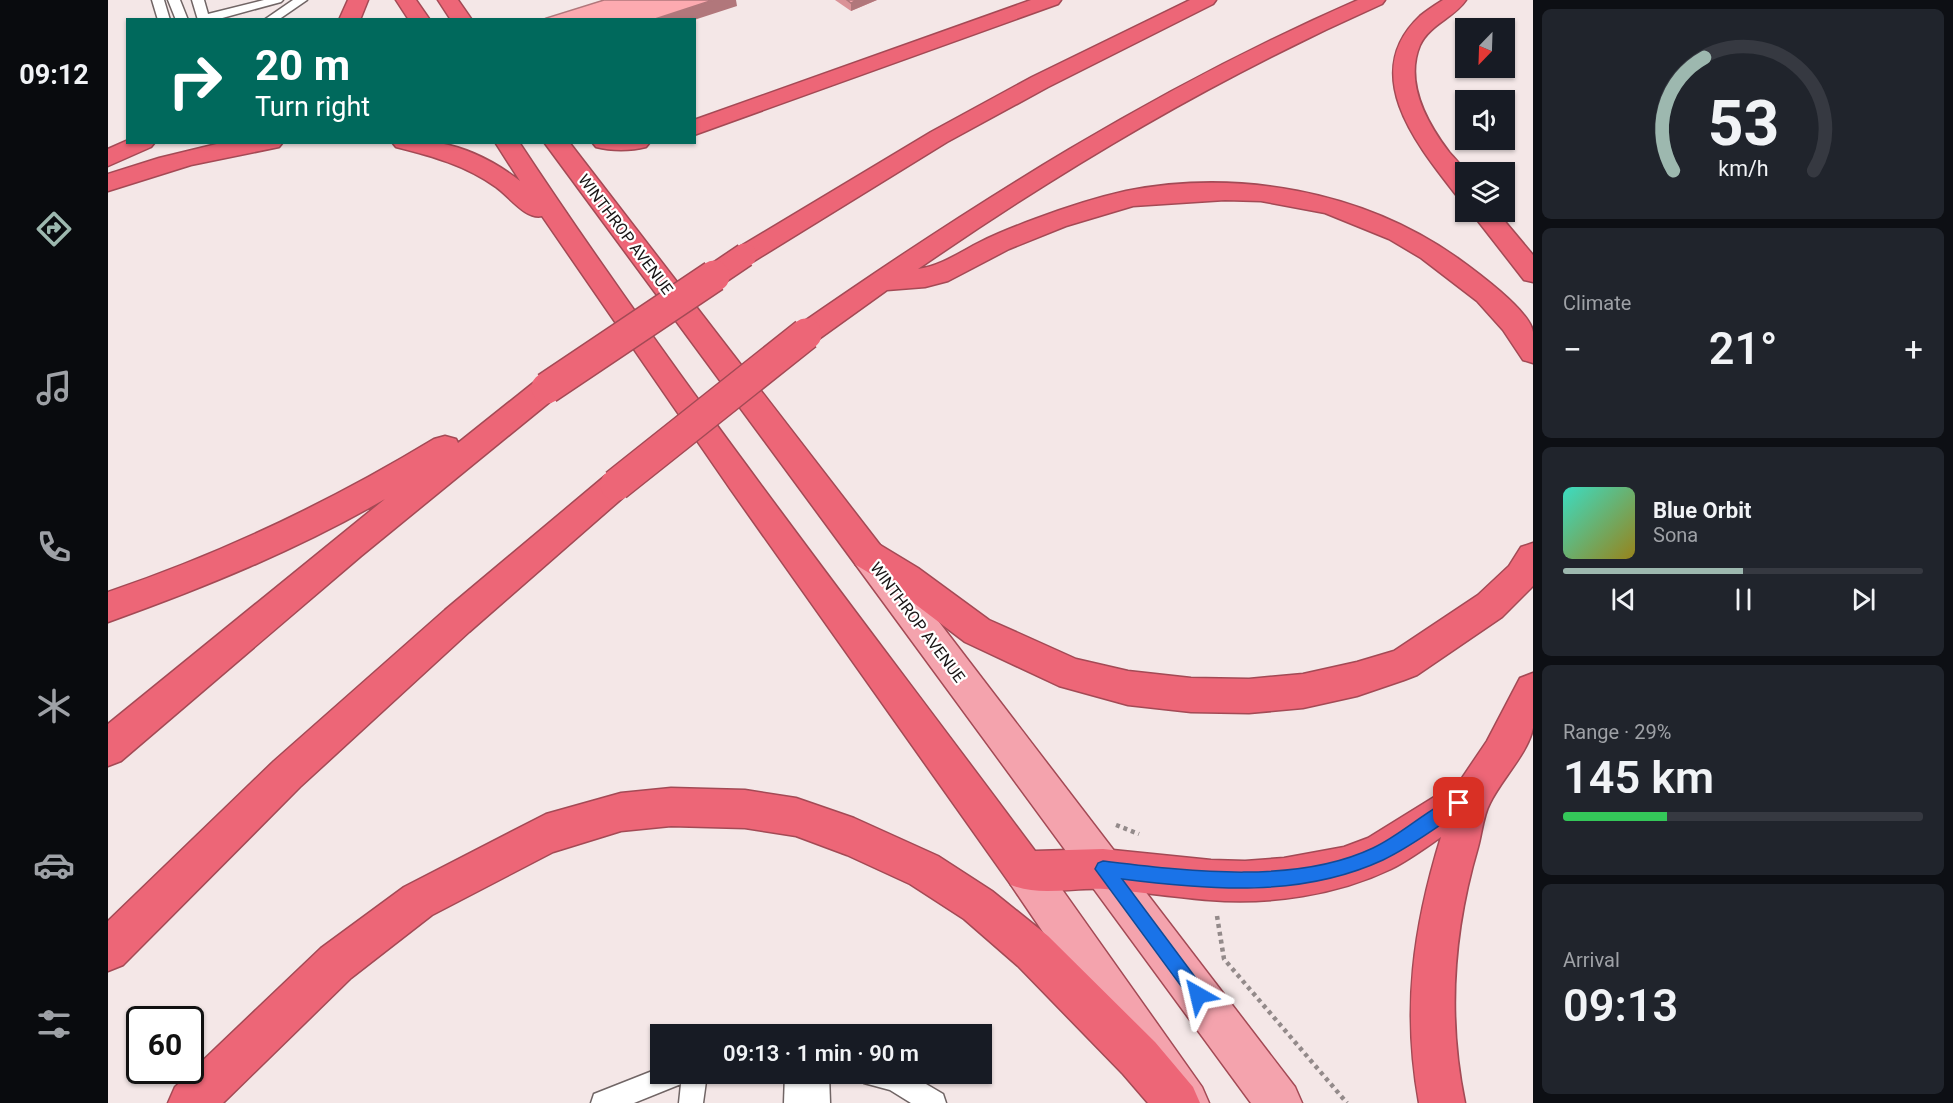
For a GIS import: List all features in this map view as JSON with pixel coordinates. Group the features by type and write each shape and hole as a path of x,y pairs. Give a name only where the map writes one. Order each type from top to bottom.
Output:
{"highway":[{"path":"350,18 358,0"},
{"path":"406,0 419,18"},
{"path":"448,0 461,18"},
{"path":"696,128 1051,0"},
{"path":"108,607 162,589 293,532 400,476 547,388 745,255 939,137 1040,82 1206,0"},
{"path":"108,950 287,774 457,621 616,485 806,334 880,282 1114,130 1316,24 1375,0"},
{"path":"1455,177 1432,150 1418,126 1407,105 1403,85 1409,45 1432,15 1456,0"},
{"path":"108,158 139,144"},
{"path":"108,183 149,168 198,155 260,144"},
{"path":"413,144 445,151 480,164 511,184 568,236"},
{"path":"508,144 568,236 749,491 1025,871 1103,869 1179,878 1245,881 1284,878 1344,867 1379,854 1474,794"},
{"name":"WINTHROP AVENUE","path":"558,144 868,555"},
{"path":"880,282 937,274 999,243 1036,228 1117,202 1151,195 1221,190 1248,192 1302,198 1346,210 1377,222 1412,240 1442,259 1480,289 1510,318 1533,353"},
{"path":"1492,222 1533,273"},
{"path":"108,748 234,640 547,388"},
{"path":"868,555 906,578 977,631 1072,674 1128,688 1191,695 1249,696 1303,691 1357,679 1404,663 1490,606 1521,576 1533,557"},
{"path":"1442,1103 1436,1078 1434,1054 1433,958 1439,912 1449,871 1474,794 1515,727 1533,690"},
{"path":"191,1103 336,963 418,901 546,834 621,812 671,807 744,809 796,817 854,838 924,870 978,905 1033,951 1139,1058 1177,1103"}],"main road":[{"name":"WINTHROP AVENUE","path":"868,555 1279,1103"},
{"path":"1025,871 1186,1103"}],"street":[{"path":"807,1084 807,1103"}],"lane":[{"path":"158,0 163,18"},
{"path":"174,0 182,18"},
{"path":"198,0 203,18"},
{"path":"207,18 277,0"},
{"path":"272,18 301,0"},
{"path":"288,18 310,0"},
{"path":"603,1103 651,1084"},
{"path":"691,1103 694,1084"},
{"path":"902,1084 932,1102"}],"path":[{"path":"1110,817 1115,825 1147,837"},
{"path":"1216,910 1224,959 1347,1103"}],"building":[{"path":"604,0 713,0 658,18 546,18"}],"route":[{"path":"1198,995 1103,869 1179,878 1245,881 1284,878 1344,867 1379,854 1459,803"}]}
